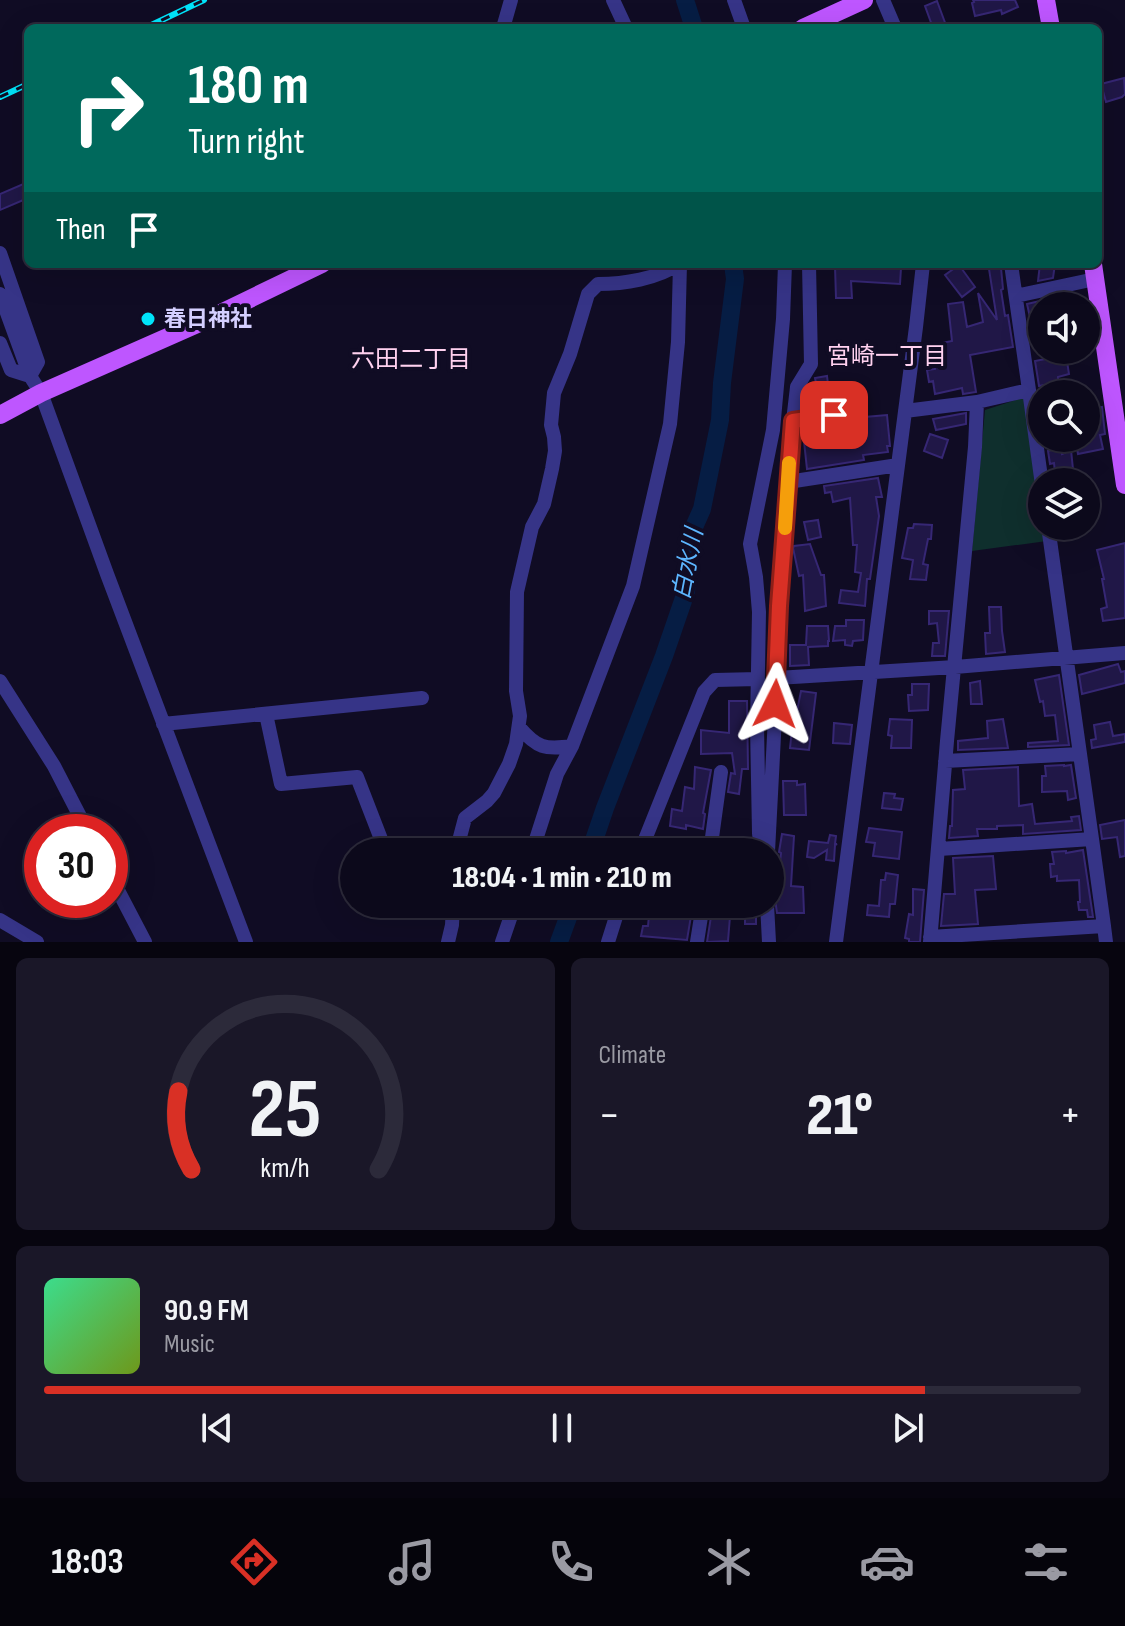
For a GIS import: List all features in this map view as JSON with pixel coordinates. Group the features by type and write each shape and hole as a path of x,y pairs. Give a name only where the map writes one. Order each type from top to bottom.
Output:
{"main road":[{"path":"812,24 864,0"},
{"path":"1046,0 1050,24"},
{"path":"0,415 41,393 204,321 314,268"},
{"path":"1094,272 1125,485"}],"street":[{"path":"504,24 511,0"},
{"path":"613,0 624,24"},
{"path":"734,0 743,24"},
{"path":"883,0 893,24"},
{"path":"0,253 38,362 30,376"},
{"path":"460,838 465,818 494,793 516,744 520,716 516,691 517,592 532,527 544,504 552,469 555,451 551,425 554,393 570,354 581,312 588,294 598,284 648,277 674,268"},
{"path":"536,838 557,774 572,746 633,586 670,424 678,342 679,268"},
{"path":"760,838 759,612 750,544 773,430 785,268"},
{"path":"769,838 793,421 797,387 811,364 809,268"},
{"path":"836,942 923,268"},
{"path":"1012,268 1028,383"},
{"path":"1016,296 1094,272"},
{"path":"0,294 30,376 41,393 246,942"},
{"path":"0,343 11,370 30,376"},
{"path":"905,411 977,402 1028,390"},
{"path":"977,402 930,940 1104,926"},
{"path":"793,421 834,415"},
{"path":"788,482 898,465"},
{"path":"1050,540 1106,942"},
{"path":"777,678 1125,653"},
{"path":"646,838 704,692 715,680 758,679"},
{"path":"0,681 54,766 79,814"},
{"path":"163,724 422,698"},
{"path":"266,714 281,784 357,777 381,838"},
{"path":"519,727 543,748 572,746"},
{"path":"945,761 1080,754"},
{"path":"712,838 721,772"},
{"path":"939,849 1092,839"},
{"path":"128,909 145,942"},
{"path":"448,942 452,918"},
{"path":"502,942 510,918"},
{"path":"608,942 616,918"},
{"path":"697,942 701,918"},
{"path":"768,918 769,942"},
{"path":"0,920 28,941"}],"green space":[{"path":"1025,397 1028,452 1034,452 1036,468 1028,468 1028,540 1047,541 972,551 985,410"}],"building":[{"path":"973,0 1015,0 1018,7 1002,14 1001,10 975,16"},
{"path":"937,1 946,24 932,24 925,6"},
{"path":"1124,78 1125,94 1106,102 1102,84"},
{"path":"24,184 24,200 0,210 0,194"},
{"path":"835,268 901,268 900,284 851,281 852,298 836,298"},
{"path":"955,268 961,268 975,287 962,297 945,275"},
{"path":"1001,268 1001,290 1013,347 970,355 976,392 963,394 962,388 935,394 927,370 935,369 932,345 952,341 948,304 963,302 967,327 983,322 978,293 997,320 989,269"},
{"path":"1040,268 1054,268 1053,278 1038,281"},
{"path":"1035,364 1067,364 1069,374 1058,377 1058,380 1038,380"},
{"path":"827,376 829,392 845,390 850,408 809,406 808,398 816,397 815,378"},
{"path":"1100,407 1105,434 1100,435"},
{"path":"966,413 966,424 936,430 933,419"},
{"path":"887,415 888,452 863,455 864,460 807,469 803,432 843,429 843,426 866,422 865,417"},
{"path":"930,434 948,440 942,458 924,451"},
{"path":"1048,452 1071,452 1073,468 1055,468 1054,463 1050,464"},
{"path":"878,478 882,497 876,497 879,516 865,606 839,603 841,590 858,592 861,573 855,572 857,545 853,545 850,498 833,502 831,492 825,493 824,486"},
{"path":"818,520 821,537 808,540 804,522"},
{"path":"914,524 932,525 923,564 928,565 926,580 910,579 913,560 902,558 908,528 913,528"},
{"path":"1125,543 1125,618 1103,621 1101,609 1107,607 1097,550"},
{"path":"810,544 821,575 824,575 826,606 805,611 803,575 799,576 793,548"},
{"path":"989,607 1001,607 1005,652 986,654 985,633 990,633"},
{"path":"929,611 949,611 945,656 932,656 933,643 939,643 937,623 929,624"},
{"path":"846,620 864,620 863,640 853,641 852,646 845,645 845,640 833,641 835,626 846,626"},
{"path":"807,626 828,626 828,646 808,647 809,665 790,666 790,645 806,645"},
{"path":"1118,664 1121,672 1125,671 1125,683 1082,694 1079,675"},
{"path":"1059,675 1069,745 1028,747 1028,743 1058,741 1055,715 1045,716 1035,680"},
{"path":"980,681 982,704 971,704 970,683"},
{"path":"912,684 929,684 928,710 909,711 908,695 912,695"},
{"path":"801,691 816,693 809,750 790,748"},
{"path":"729,701 747,701 748,769 742,769 739,794 728,792 731,773 735,774 732,753 701,754 701,730 729,733"},
{"path":"890,719 912,720 911,748 891,748 892,736 888,735"},
{"path":"1003,719 1008,748 958,750 958,741 988,738 987,721"},
{"path":"1110,722 1113,736 1125,734 1125,742 1092,748 1091,740 1096,739 1094,725"},
{"path":"834,723 852,725 850,744 833,743"},
{"path":"1071,765 1076,798 1068,800 1067,791 1042,792 1045,766"},
{"path":"695,767 711,770 703,829 686,825 686,829 670,826 672,809 682,811 685,787 694,789"},
{"path":"1018,767 1019,806 1032,804 1035,824 1072,821 1071,817 1079,816 1081,830 1023,834 1023,825 997,826 997,829 977,829 978,836 949,838 953,790 965,789 963,770"},
{"path":"783,781 805,784 806,815 784,815"},
{"path":"884,793 903,799 901,810 882,808"},
{"path":"1125,820 1125,856 1120,857 1117,837 1102,839 1100,825"},
{"path":"869,828 902,832 899,859 873,856 875,843 866,842"},
{"path":"782,834 794,836 791,886 803,887 804,913 784,913 784,838"},
{"path":"830,835 836,836 834,861 826,860 827,850 814,858 807,857 809,841 828,843"},
{"path":"1083,850 1093,917 1088,917 1087,910 1079,910 1079,880 1057,881 1057,876 1051,877 1050,864 1054,864 1052,852"},
{"path":"993,856 996,889 975,890 978,924 941,926 944,894 955,894 953,858"},
{"path":"886,873 898,875 895,904 890,904 889,917 867,915 868,905 879,906 881,880 885,880"},
{"path":"913,889 924,890 920,942 909,942 905,938 909,914 913,915"},
{"path":"649,918 691,918 687,940 641,936 643,926 648,926"},
{"path":"711,918 730,918 728,941 707,942"},
{"path":"745,918 756,918 756,924 745,924"}],"waterway":[{"name":"白水川","path":"685,0 693,24"},
{"name":"白水川","path":"595,838 686,592 694,527 702,509 720,420 735,279 734,268"},
{"name":"白水川","path":"559,942 568,918"}],"railway":[{"path":"153,24 204,0"},
{"path":"0,97 24,86"}],"slow traffic":[{"path":"785,528 789,463"}],"place":[{"name":"春日神社","path":"148,319"}],"district":[{"name":"宮崎一丁目","path":"887,356"},
{"name":"六田二丁目","path":"411,359"}],"route":[{"path":"775,704 793,421 834,415"}]}
